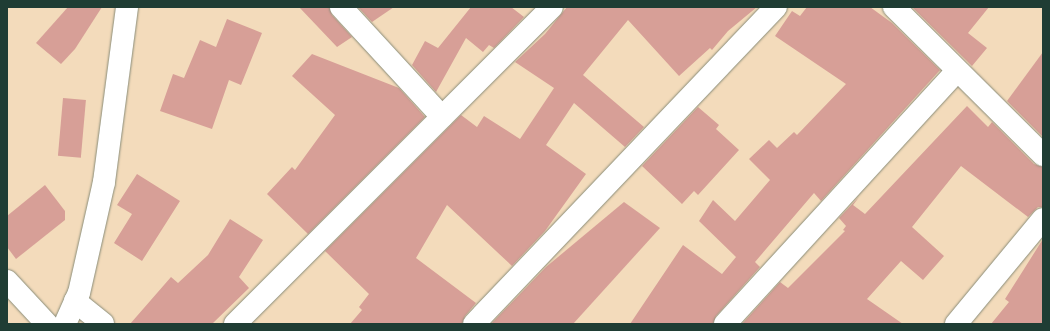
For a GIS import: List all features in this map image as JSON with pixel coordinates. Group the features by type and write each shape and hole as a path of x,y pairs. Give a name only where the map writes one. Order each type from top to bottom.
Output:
{"street":[{"path":"65,324 75,301 104,182 127,7"},
{"path":"341,7 442,117"},
{"path":"235,324 552,7"},
{"path":"474,324 776,7"},
{"path":"894,7 956,71 1043,156"},
{"path":"724,324 956,71"},
{"path":"956,324 1043,219"},
{"path":"7,281 47,324"},
{"path":"75,301 103,324"}],"building":[{"path":"68,7 102,7 75,49 61,64 36,43"},
{"path":"299,7 329,7 332,15 352,37 337,47"},
{"path":"358,7 394,7 372,22"},
{"path":"471,7 511,7 524,17 494,48 489,45 483,52 466,38 436,92 412,65 425,41 438,48"},
{"path":"567,7 757,7 728,31 712,50 710,48 679,76 628,20 583,75 644,127 625,147 574,103 546,145 586,174 545,231 512,266 447,205 416,258 476,303 465,316 462,324 350,324 362,310 359,307 369,294 325,251 461,115 477,127 484,116 520,139 554,88 515,62 545,34"},
{"path":"807,7 870,7 892,23 940,70 821,201 814,193 755,262 760,267 716,316 713,324 630,324 683,245 722,274 736,257 699,221 713,200 735,221 770,180 749,159 769,140 777,148 794,132 797,135 846,84 775,36 792,11 800,16"},
{"path":"912,7 989,7 968,33 987,48 972,66"},
{"path":"227,19 262,33 241,85 229,80 212,129 160,111 173,74 184,78 200,40 216,47"},
{"path":"1043,52 1043,137 1007,101"},
{"path":"312,54 399,88 425,117 308,234 267,194 292,167 295,170 335,115 292,76"},
{"path":"63,98 86,100 81,158 58,156"},
{"path":"967,106 988,127 992,122 1034,164 1043,167 1043,207 1038,207 1028,217 961,166 912,227 944,256 923,280 901,261 867,299 903,324 742,324 780,282 788,288 845,231 843,230 846,226 839,218 859,197 853,205 865,214"},
{"path":"698,107 719,125 716,129 739,150 698,195 694,191 682,204 642,166"},
{"path":"137,174 180,201 142,261 114,243 132,214 117,205"},
{"path":"45,185 65,211 65,220 16,259 7,247 7,216"},
{"path":"624,202 660,228 573,324 491,324 546,267"},
{"path":"230,219 263,240 239,277 249,288 212,324 130,324 171,277 178,283 208,255"},
{"path":"1043,239 1043,324 991,324 1009,302 1005,299"}]}
